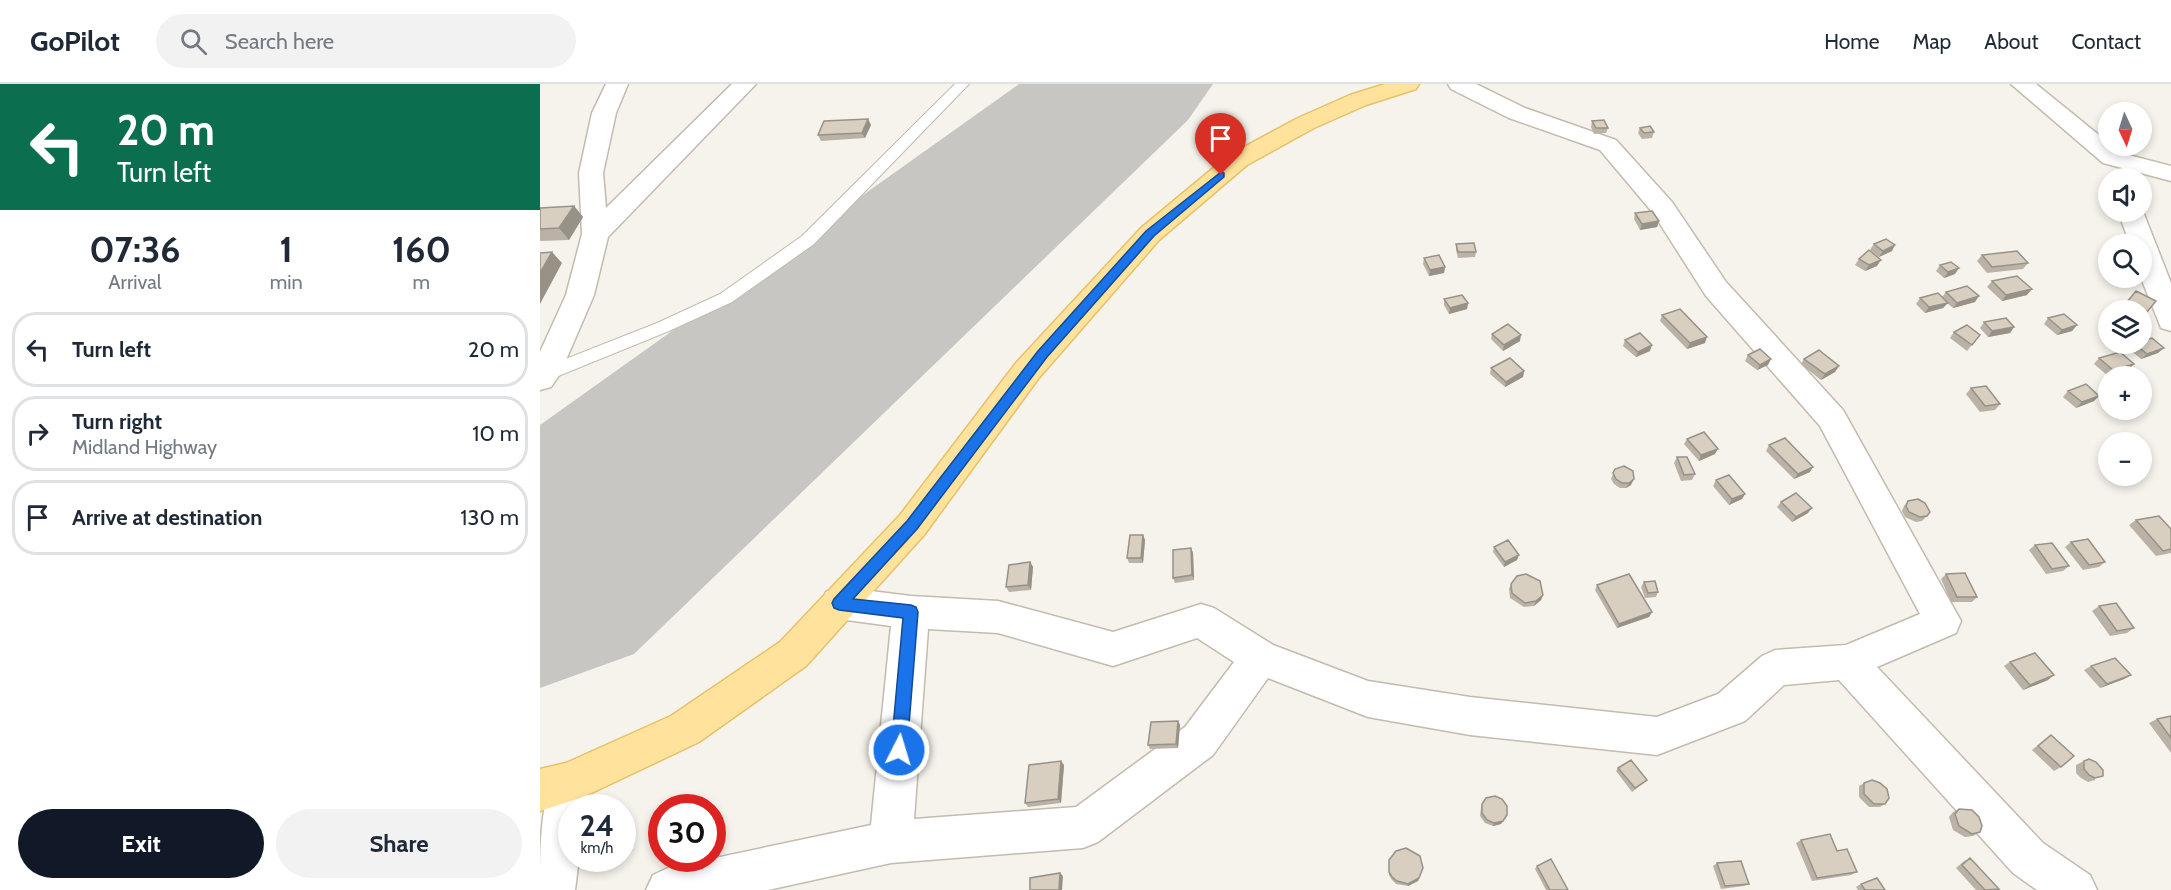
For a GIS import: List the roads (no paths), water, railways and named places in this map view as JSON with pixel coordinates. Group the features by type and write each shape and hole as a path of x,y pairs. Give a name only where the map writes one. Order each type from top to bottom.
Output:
{"main road":[{"path":"554,786 685,729 793,654 912,525 1027,371 1150,234 1238,160 1306,123 1358,100 1408,84"}],"street":[{"path":"542,376 580,295 595,234 591,173 604,112 617,84"},
{"path":"595,234 745,84"},
{"path":"839,603 911,612 998,617 1113,649 1202,620 1260,657 1368,699 1470,716 1657,736 1731,708 1775,668 1847,662 1943,621 1899,545 1832,418 1716,289 1663,207 1608,145 1518,113 1459,84"},
{"path":"2022,84 2115,168"},
{"path":"2152,172 2171,174"},
{"path":"2135,222 2171,321"},
{"path":"891,842 911,612"},
{"path":"668,890 891,842 1083,827 1199,741 1260,657"},
{"path":"1847,662 2028,858 2075,890"},
{"path":"553,890 554,786"}],"lane":[{"path":"542,376 663,327 726,298 808,240 962,84"}]}
